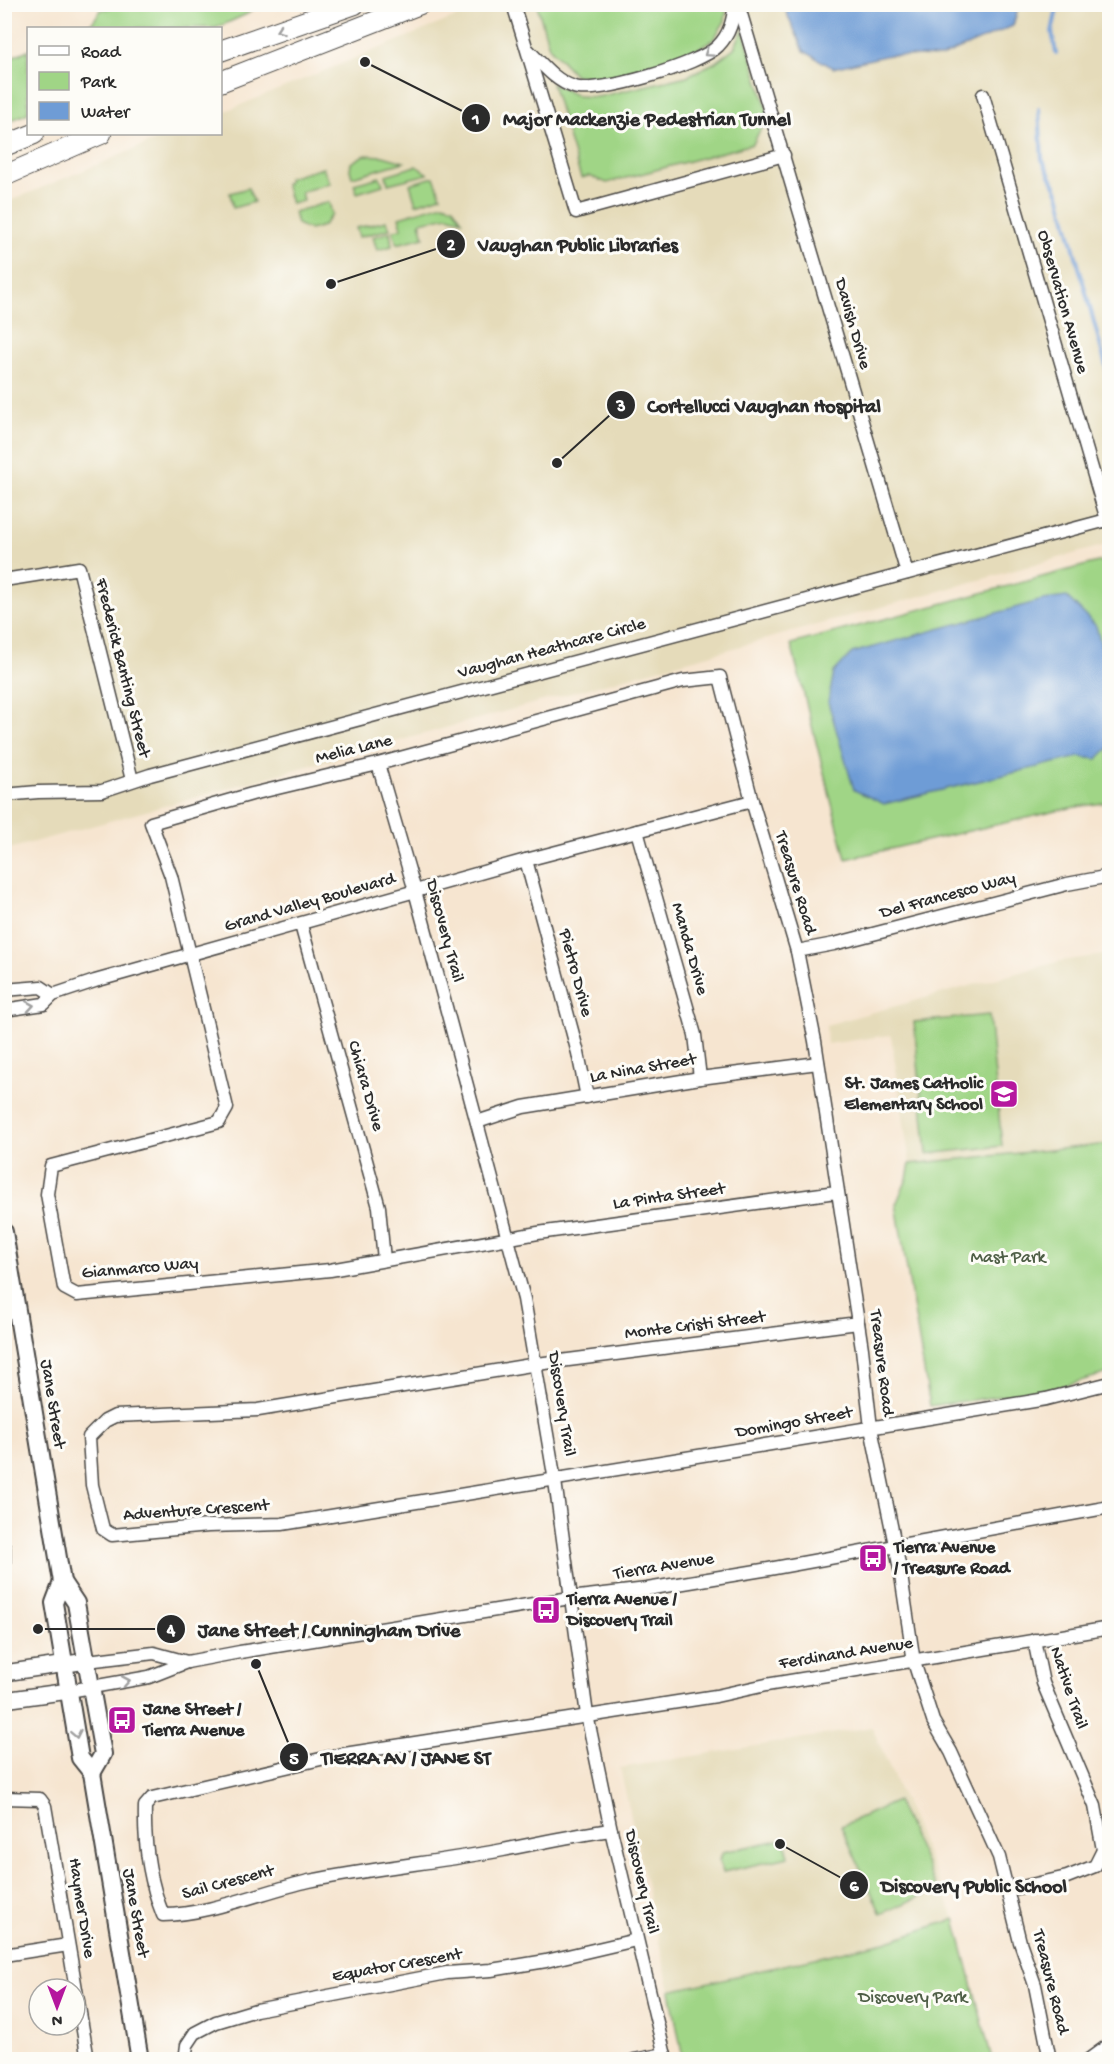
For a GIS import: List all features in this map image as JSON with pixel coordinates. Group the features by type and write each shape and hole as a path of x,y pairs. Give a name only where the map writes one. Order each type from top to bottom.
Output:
{"main road":[{"path":"222,50 355,4"},
{"path":"222,81 420,4"},
{"path":"4,146 32,135"},
{"path":"4,176 99,135"},
{"name":"Jane Street","path":"4,1232 62,1582 76,1603 103,1754 92,1773"},
{"name":"Jane Street","path":"62,1582 54,1604 80,1758 92,1773 140,2060"}],"street":[{"path":"513,4 576,212 784,155"},
{"path":"525,47 552,75 575,88 600,89 698,61 718,46 732,27 736,4"},
{"name":"Davish Drive","path":"736,4 784,155 907,573"},
{"name":"Observation Avenue","path":"983,95 1107,520"},
{"name":"Vaughan Heathcare Circle","path":"4,795 38,792 90,793 1107,520"},
{"name":"Frederick Banting Street","path":"4,580 79,568 132,780"},
{"name":"Melia Lane","path":"191,956 171,876 151,823 252,794 378,764 701,678"},
{"name":"Treasure Road","path":"701,678 720,678 752,801 797,951 818,1062 836,1192 858,1323 871,1428 895,1545 914,1662 933,1721 951,1752 991,1837 1009,1890 1020,1942 1035,1985 1050,2060"},
{"name":"Discovery Trail","path":"378,764 416,891 524,1299 537,1364 555,1481 587,1714 610,1830 665,2057"},
{"name":"Grand Valley Boulevard","path":"4,1011 44,1004 53,995 526,860 752,801"},
{"name":"Manda Drive","path":"637,831 695,1035 700,1078"},
{"name":"Pietro Drive","path":"526,860 578,1053 587,1097"},
{"name":"Del Francesco Way","path":"797,951 834,944 1067,884 1110,876"},
{"name":"Chiara Drive","path":"301,925 379,1207 384,1260"},
{"name":"Gianmarco Way","path":"191,956 227,1108 219,1122 51,1166 47,1194 63,1288 77,1295 330,1270 507,1239"},
{"name":"Grand Valley Boulevard","path":"4,990 41,987 53,995"},
{"name":"La Nina Street","path":"477,1122 523,1107 700,1078 818,1062"},
{"name":"La Pinta Street","path":"507,1239 836,1192"},
{"name":"Monte Cristi Street","path":"537,1364 858,1323"},
{"name":"Adventure Crescent","path":"537,1364 258,1410 116,1416 105,1421 89,1437 92,1485 103,1529 112,1535 208,1526 282,1524 555,1481"},
{"name":"Domingo Street","path":"555,1481 1046,1399 1110,1383"},
{"name":"Tierra Avenue","path":"69,1691 149,1677 187,1662 570,1598 647,1589 1110,1508"},
{"path":"4,1547 7,1560 4,1576"},
{"name":"Ferdinand Avenue","path":"587,1714 716,1696 766,1685 1110,1628"},
{"name":"Native Trail","path":"1009,1890 1067,1878 1095,1866 1103,1850 1095,1806 1044,1683 1034,1640"},
{"name":"Tierra Avenue","path":"87,1661 154,1653 187,1662"},
{"path":"4,1673 87,1661"},
{"path":"4,1700 69,1691"},
{"name":"Sail Crescent","path":"587,1714 338,1755 152,1798 145,1806 149,1868 155,1896 163,1915 177,1915 204,1910 280,1887 332,1876 502,1850 566,1836 610,1830"},
{"name":"Haymer Drive","path":"4,1798 40,1799 45,1806 88,2060"},
{"name":"Equator Crescent","path":"185,2060 187,2045 195,2033 216,2022 256,2010 447,1973 492,1970 546,1961 636,1940"},
{"path":"4,1955 68,1946"},
{"path":"1088,2060 1110,2044"},
{"path":"634,2060 665,2057"}],"shaded area":[{"path":"495,5 1109,5 1109,544 5,850 5,203 169,135 222,135 222,113 468,12"},
{"name":"St. James Catholic Elementary School","path":"1109,954 1109,1144 910,1164 891,1035 827,1044 826,1025 1061,961"},
{"path":"872,1727 955,1919 885,1942 670,1991 620,1768"}],"green space":[{"path":"122,4 257,5 247,14 218,27 82,27 92,23 101,10"},
{"path":"537,4 727,5 725,21 713,40 692,52 606,79 575,75 549,47"},
{"path":"743,30 771,122 762,126 753,144 607,183 589,176 581,178 552,84 578,96 598,97 687,76 714,63 734,48"},
{"path":"27,50 27,113 5,123 5,60"},
{"path":"364,155 383,156 404,162 352,177 351,163"},
{"path":"416,166 428,174 388,184 386,175"},
{"path":"323,168 330,183 301,192 303,201 291,204 285,183 289,182 288,178"},
{"path":"380,177 383,185 357,193 354,184"},
{"path":"434,177 441,196 416,204 410,184"},
{"path":"248,188 254,202 233,208 230,193"},
{"path":"329,202 332,214 323,226 310,230 297,224 294,212"},
{"path":"443,204 453,207 462,220 448,216 420,222 424,237 397,244 393,231 402,228 399,217"},
{"path":"387,221 390,229 359,237 356,228"},
{"path":"390,232 392,246 377,250 373,237"},
{"path":"1109,559 1109,802 1070,808 846,859 791,644"},
{"path":"989,1015 1002,1146 927,1154 914,1022"},
{"name":"Mast Park","path":"1109,1144 1109,1373 1052,1389 930,1406 896,1204 907,1179 910,1164"},
{"path":"897,1801 937,1889 881,1914 841,1826"},
{"path":"779,1840 786,1844 789,1857 723,1872 719,1860 723,1852"},
{"name":"Discovery Park","path":"955,1919 992,2059 683,2059 670,1991 885,1942"}],"water":[{"path":"783,5 1019,5 1013,26 941,57 889,55 833,68 804,51"},
{"path":"1067,597 1096,626 1109,673 1109,748 1097,759 1079,757 884,804 854,790 828,702 834,672 852,653 1043,600"}],"waterway":[{"path":"1056,53 1052,32 1058,4"},
{"path":"1039,109 1042,159 1059,194 1110,381"}],"place":[{"name":"Major Mackenzie Pedestrian Tunnel","path":"365,62"},
{"name":"Vaughan Public Libraries","path":"331,284"},
{"name":"Cortellucci Vaughan Hospital","path":"557,463"},
{"name":"St. James Catholic Elementary School","path":"1004,1094"},
{"name":"Tierra Avenue / Treasure Road","path":"873,1558"},
{"name":"Tierra Avenue / Discovery Trail","path":"546,1610"},
{"name":"Jane Street / Cunningham Drive","path":"38,1629"},
{"name":"TIERRA AV / JANE ST","path":"256,1664"},
{"name":"Jane Street / Tierra Avenue","path":"122,1720"},
{"name":"Discovery Public School","path":"780,1844"}]}
